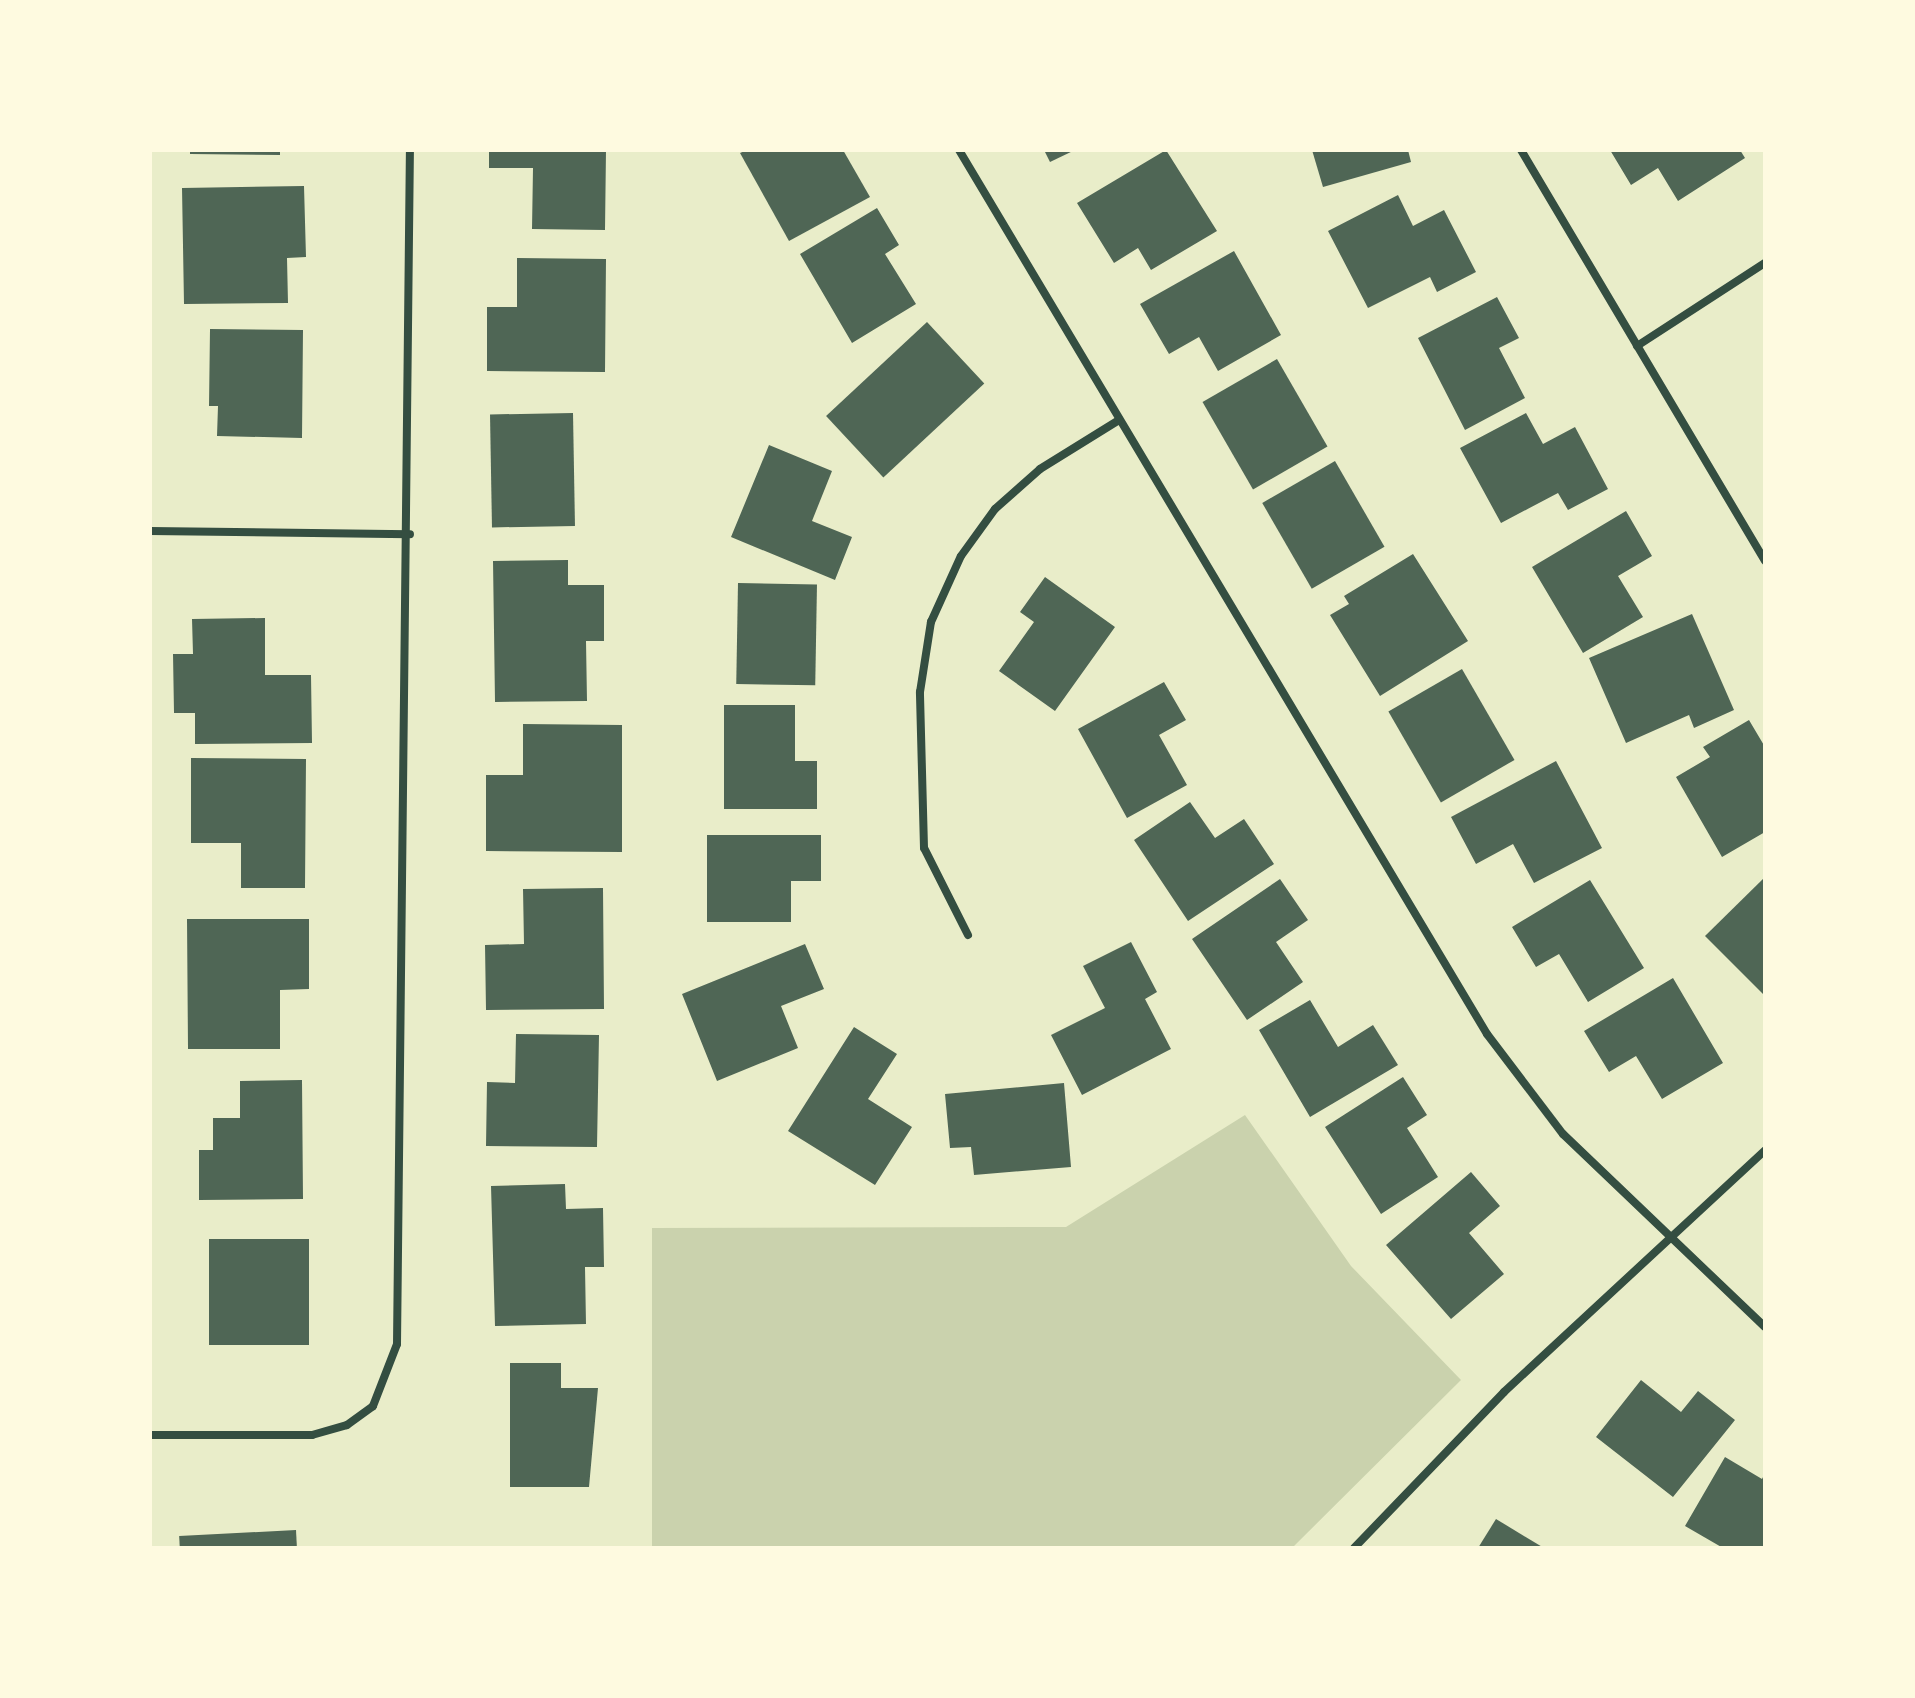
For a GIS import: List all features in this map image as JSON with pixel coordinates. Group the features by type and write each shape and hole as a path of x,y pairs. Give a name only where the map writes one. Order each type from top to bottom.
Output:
{"street":[{"path":"150,1435 312,1435 347,1425 373,1406 397,1344 410,534 410,150"},
{"path":"959,150 1487,1034 1563,1134 1670,1244 1765,1327"},
{"path":"1521,150 1765,561"},
{"path":"1637,346 1765,263"},
{"path":"968,935 924,848 920,692 931,622 961,556 995,509 1040,469 1119,420"},
{"path":"150,531 410,534"},
{"path":"1354,1548 1504,1392 1670,1244 1765,1150"}],"green space":[{"path":"1245,1115 1351,1266 1461,1380 1292,1548 652,1548 652,1228 1066,1227"}],"building":[{"path":"190,150 280,150 280,155 190,154"},
{"path":"489,150 606,150 605,230 532,229 533,168 489,168"},
{"path":"747,150 843,150 870,197 789,241 740,153"},
{"path":"1044,150 1075,150 1050,162"},
{"path":"1166,150 1217,231 1151,270 1138,248 1114,263 1077,203"},
{"path":"1312,150 1408,150 1411,162 1323,187"},
{"path":"1610,150 1740,150 1745,158 1678,201 1658,168 1631,185"},
{"path":"304,186 306,257 287,258 288,303 184,304 182,188"},
{"path":"1398,195 1413,226 1444,210 1476,272 1437,292 1430,277 1368,308 1328,231"},
{"path":"877,208 899,245 885,254 916,304 852,343 800,254"},
{"path":"1234,251 1281,335 1218,371 1199,337 1169,354 1140,304"},
{"path":"517,258 606,259 605,372 487,371 487,307 517,307"},
{"path":"1497,297 1519,338 1499,348 1525,398 1465,430 1418,338"},
{"path":"927,322 984,383 883,478 826,416"},
{"path":"210,329 303,330 302,438 217,436 218,406 209,406"},
{"path":"1277,359 1328,446 1253,489 1203,402"},
{"path":"573,413 575,526 492,527 490,414"},
{"path":"1526,413 1543,444 1575,427 1608,489 1568,510 1558,493 1501,523 1460,448"},
{"path":"769,445 832,471 812,521 852,537 835,580 731,537"},
{"path":"1335,461 1384,547 1312,589 1262,503"},
{"path":"1626,511 1652,556 1618,576 1643,617 1583,653 1532,567"},
{"path":"1413,554 1468,641 1380,696 1330,615 1349,604 1344,596"},
{"path":"568,560 568,585 604,585 604,641 586,641 587,701 495,702 493,561"},
{"path":"1045,577 1115,627 1055,711 999,671 1034,622 1020,612"},
{"path":"738,583 817,584 815,685 736,684"},
{"path":"1692,614 1734,710 1694,728 1689,715 1626,743 1589,658"},
{"path":"265,618 265,675 311,675 312,743 195,744 195,713 174,713 173,654 193,654 192,619"},
{"path":"1462,669 1514,760 1441,802 1388,712"},
{"path":"1164,682 1186,720 1159,735 1187,785 1127,818 1078,729"},
{"path":"724,705 795,705 795,761 817,761 817,809 724,809"},
{"path":"1749,720 1765,747 1765,832 1722,857 1676,777 1710,757 1703,747"},
{"path":"523,724 622,725 622,852 486,851 486,775 523,775"},
{"path":"191,758 306,759 305,888 241,888 241,843 191,843"},
{"path":"1556,761 1602,848 1534,883 1513,844 1476,864 1451,817"},
{"path":"1190,802 1215,838 1244,819 1274,864 1188,921 1134,840"},
{"path":"707,835 821,835 821,881 791,881 791,922 707,922"},
{"path":"1765,877 1765,996 1705,936"},
{"path":"1280,879 1308,920 1276,942 1303,982 1247,1020 1192,939"},
{"path":"1590,880 1644,968 1588,1002 1559,954 1536,967 1512,927"},
{"path":"603,888 604,1009 486,1010 485,945 524,944 523,889"},
{"path":"187,919 309,919 309,989 280,990 280,1049 188,1049"},
{"path":"1131,942 1157,992 1145,999 1171,1049 1082,1095 1051,1035 1105,1008 1083,966"},
{"path":"805,944 824,989 781,1006 798,1048 717,1081 682,994"},
{"path":"1673,978 1723,1063 1662,1099 1636,1056 1609,1072 1584,1031"},
{"path":"1310,1000 1338,1047 1373,1025 1398,1065 1310,1117 1259,1030"},
{"path":"854,1027 897,1054 868,1099 912,1127 875,1185 788,1131"},
{"path":"516,1034 599,1035 597,1147 486,1146 487,1082 515,1083"},
{"path":"1403,1077 1427,1115 1407,1128 1438,1177 1381,1214 1325,1127"},
{"path":"302,1080 303,1199 199,1200 199,1150 213,1150 213,1118 240,1118 240,1081"},
{"path":"1064,1083 1071,1167 974,1175 971,1147 950,1148 945,1094"},
{"path":"1471,1172 1500,1206 1469,1233 1504,1274 1451,1319 1386,1245"},
{"path":"565,1184 566,1209 603,1208 604,1267 585,1267 586,1324 495,1326 491,1186"},
{"path":"209,1239 309,1239 309,1345 209,1345"},
{"path":"510,1363 561,1363 561,1388 598,1388 589,1487 510,1487"},
{"path":"1641,1380 1681,1412 1698,1391 1735,1420 1673,1497 1596,1437"},
{"path":"1725,1457 1762,1479 1765,1473 1765,1548 1723,1548 1685,1526"},
{"path":"1496,1519 1544,1548 1478,1548"},
{"path":"296,1530 297,1548 180,1548 179,1536"}]}
